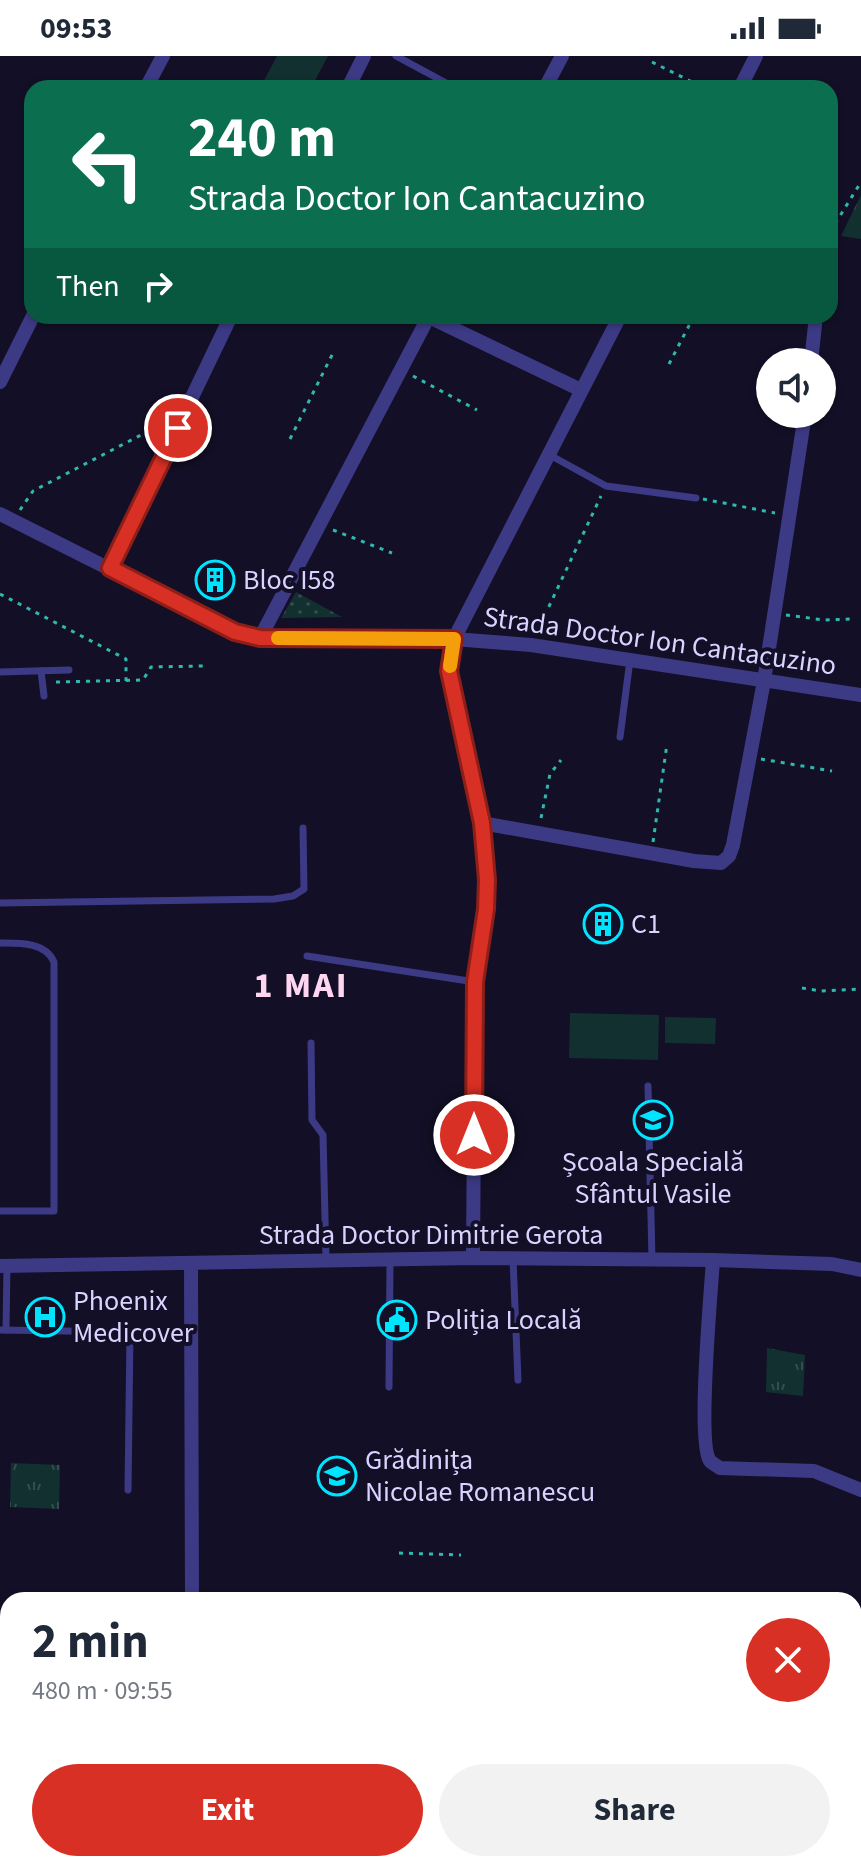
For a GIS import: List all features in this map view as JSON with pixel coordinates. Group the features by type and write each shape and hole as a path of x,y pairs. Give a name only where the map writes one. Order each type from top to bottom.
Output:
{"street":[{"path":"150,80 163,56"},
{"path":"352,80 364,56"},
{"path":"549,80 562,56"},
{"path":"744,80 756,56"},
{"path":"0,382 29,324"},
{"path":"110,568 227,324"},
{"path":"260,638 424,324"},
{"path":"445,324 581,390"},
{"path":"473,1258 475,982 487,880 482,823 449,671 454,639 616,324"},
{"path":"813,348 815,324"},
{"path":"482,823 721,863 729,856 764,681 803,428"},
{"name":"Strada Doctor Ion Cantacuzino","path":"6,517 235,632 260,638 454,639 531,645 861,695"},
{"name":"Strada Doctor Dimitrie Gerota","path":"3,1266 473,1258 713,1260 832,1264 861,1270"},
{"path":"713,1260 705,1414 706,1451 710,1462 720,1468 814,1471 861,1490"},
{"path":"191,1263 192,1592"}],"lane":[{"path":"396,56 441,80"},
{"path":"548,454 606,486 696,498"},
{"path":"620,737 630,660"},
{"path":"0,672 69,670"},
{"path":"41,671 44,696"},
{"path":"0,903 274,899 293,896 304,889 303,828"},
{"path":"0,943 41,947 50,953 54,962 54,1211 0,1211"},
{"path":"307,956 475,982"},
{"path":"311,1043 312,1120 323,1135 326,1260"},
{"path":"648,1086 652,1260"},
{"path":"513,1259 518,1380"},
{"path":"389,1387 390,1260"},
{"path":"3,1266 3,1330 130,1332 128,1490"}],"path":[{"path":"652,62 688,80"},
{"path":"838,219 861,182"},
{"path":"669,364 690,324"},
{"path":"290,439 334,351"},
{"path":"399,369 477,410"},
{"path":"6,517 33,491 141,435"},
{"path":"531,645 606,486"},
{"path":"696,498 790,516"},
{"path":"318,524 392,553"},
{"path":"0,594 126,659 126,681"},
{"path":"775,613 824,620 850,619"},
{"path":"42,683 143,680 151,667 204,666"},
{"path":"651,853 667,744"},
{"path":"750,757 832,771"},
{"path":"538,834 550,774 561,760"},
{"path":"802,988 821,991 861,989"},
{"path":"399,1553 461,1555"}],"green space":[{"path":"277,56 328,56 315,80 264,80"},
{"path":"861,195 861,239 841,236"},
{"path":"296,592 342,617 281,618"},
{"path":"570,1013 659,1015 658,1060 569,1058"},
{"path":"665,1017 716,1018 715,1044 665,1043"},
{"path":"767,1348 805,1355 803,1396 766,1392"},
{"path":"11,1463 60,1465 59,1509 10,1507"}],"slow traffic":[{"path":"278,638 454,639 450,666"}],"place":[{"name":"Bloc I58","path":"215,580"},
{"name":"C1","path":"603,924"},
{"name":"Școala Specială Sfântul Vasile","path":"653,1120"},
{"name":"Phoenix Medicover","path":"45,1317"},
{"name":"Poliția Locală","path":"397,1320"},
{"name":"Grădinița Nicolae Romanescu","path":"337,1476"}],"district":[{"name":"1 MAI","path":"301,985"}],"route":[{"path":"178,428 110,568 235,632 260,638 454,639 449,671 482,823 487,880 475,982 474,1135"}]}
